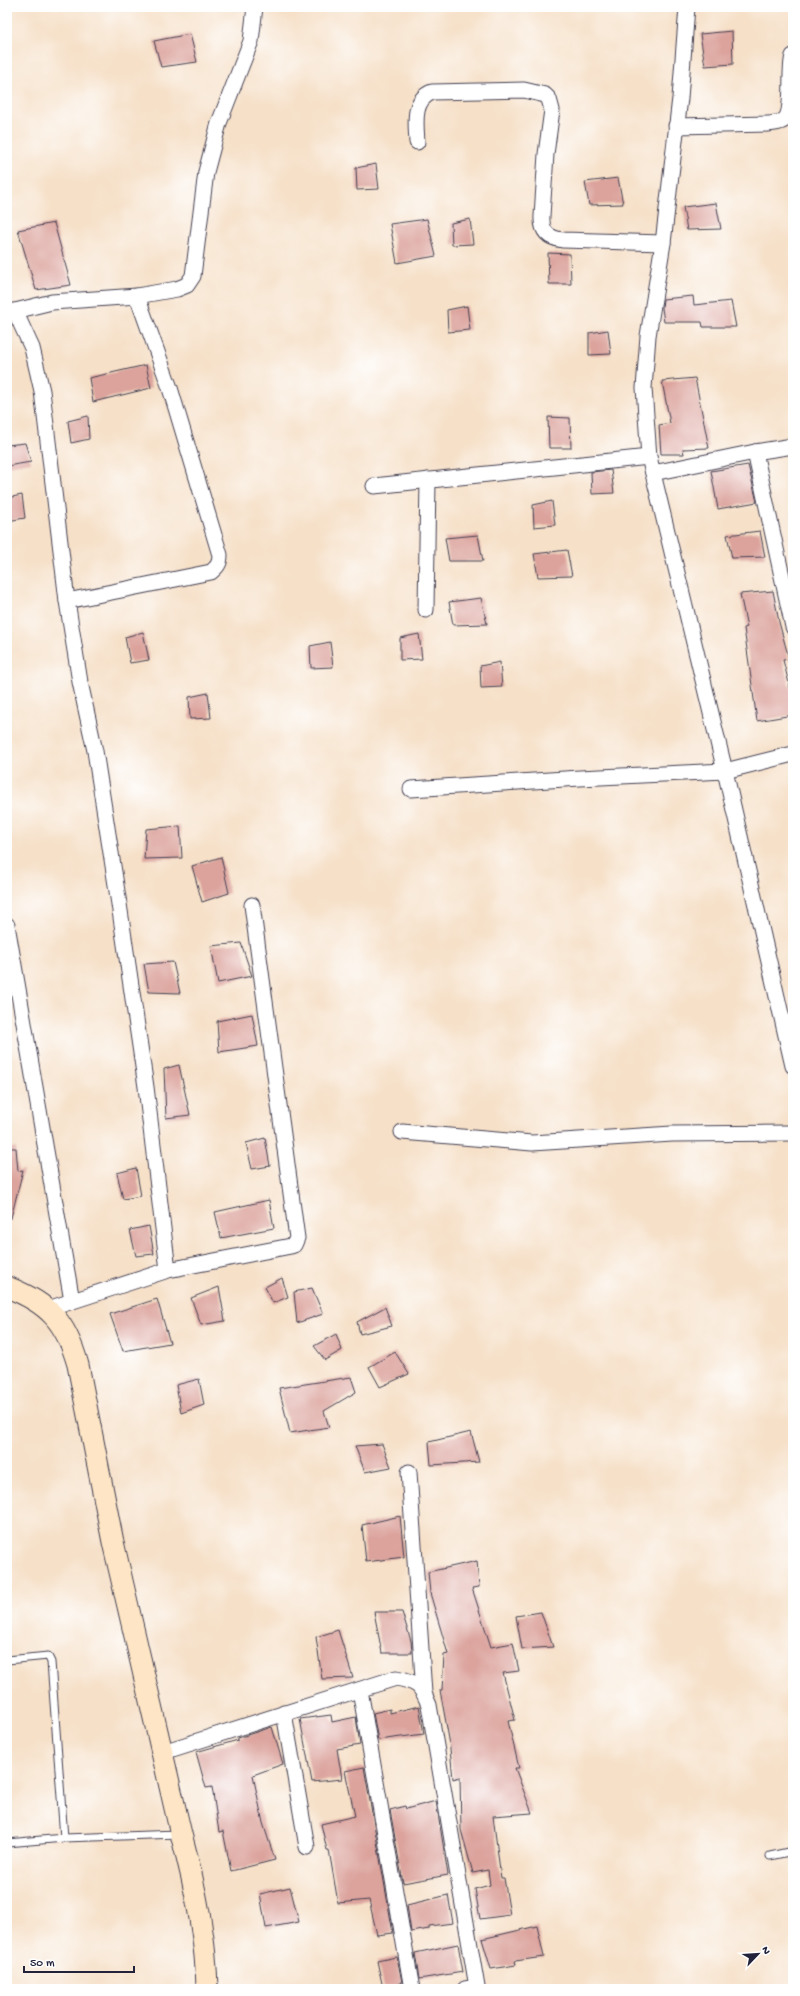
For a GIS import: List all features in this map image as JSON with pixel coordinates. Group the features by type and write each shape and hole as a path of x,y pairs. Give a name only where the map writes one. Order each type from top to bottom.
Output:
{"main road":[{"path":"7,1287 48,1309 62,1325 72,1344 78,1365 113,1542 181,1834 192,1872 202,1923 207,1989"}],"street":[{"path":"168,1270 146,1087 95,751 80,682 67,601 37,363 32,348 11,311 67,300 137,296 177,289 187,285 193,276 206,172 219,123 251,41 255,7"},
{"path":"687,7 663,243 648,336 644,388 649,457 725,771 793,1066"},
{"path":"676,126 769,124 784,120 787,116 789,108 791,63 793,56"},
{"path":"417,142 416,125 419,102 428,93 524,90 542,93 549,99 552,110 546,154 541,224 545,233 554,239 563,240 663,243"},
{"path":"67,601 211,572 217,568 220,562 220,555 170,388 137,296"},
{"path":"653,473 755,452 793,446"},
{"path":"755,452 793,627"},
{"path":"374,486 649,457"},
{"path":"426,610 428,480"},
{"path":"411,789 580,778 725,771 793,754"},
{"path":"48,1309 168,1270 294,1245 297,1238 252,905"},
{"path":"7,925 72,1301"},
{"path":"402,1132 532,1143 672,1134 793,1133"},
{"path":"409,1472 424,1693"},
{"path":"163,1752 396,1678 414,1682 424,1693 430,1705 474,1988"},
{"path":"360,1690 412,1989"},
{"path":"284,1713 307,1847"}],"lane":[{"path":"7,1660 48,1656 51,1662 64,1838"},
{"path":"7,1843 64,1838 181,1834"},
{"path":"770,1856 793,1851"}],"building":[{"path":"732,31 733,64 705,66 700,34"},
{"path":"190,34 197,62 161,67 154,41"},
{"path":"376,164 379,189 357,190 356,168"},
{"path":"618,178 623,204 589,205 585,182"},
{"path":"716,203 721,229 687,230 683,207"},
{"path":"427,219 436,256 397,263 390,224"},
{"path":"470,219 473,244 452,245 451,223"},
{"path":"54,223 71,285 36,290 18,230"},
{"path":"548,253 570,254 571,284 549,284"},
{"path":"693,296 694,305 731,301 736,327 703,327 702,322 664,322 662,308 663,299"},
{"path":"467,306 470,330 448,332 447,310"},
{"path":"608,330 611,354 589,355 589,333"},
{"path":"146,365 151,388 93,402 89,378"},
{"path":"695,378 709,448 683,449 684,454 661,454 659,425 670,423 662,381"},
{"path":"88,416 89,439 71,443 68,421"},
{"path":"548,417 570,418 571,448 549,448"},
{"path":"25,443 31,462 7,466 7,445"},
{"path":"748,465 757,502 718,509 711,471"},
{"path":"611,470 614,493 592,494 591,472"},
{"path":"22,495 25,518 7,521 7,498"},
{"path":"552,501 555,525 534,527 533,505"},
{"path":"760,531 765,557 732,558 727,535"},
{"path":"478,535 483,561 449,561 445,538"},
{"path":"567,550 572,576 538,577 534,554"},
{"path":"773,591 779,622 789,659 783,660 793,699 793,715 757,721 744,628 747,627 740,594"},
{"path":"481,598 487,624 453,625 449,602"},
{"path":"143,632 149,660 130,663 125,637"},
{"path":"419,634 422,659 400,660 400,638"},
{"path":"330,642 333,667 311,668 310,646"},
{"path":"500,662 502,687 481,688 480,666"},
{"path":"208,693 211,718 190,719 189,697"},
{"path":"180,826 182,858 144,859 146,829"},
{"path":"221,857 229,893 202,902 192,866"},
{"path":"241,943 252,976 218,983 211,946"},
{"path":"173,962 180,993 149,992 144,964"},
{"path":"252,1014 258,1046 219,1052 217,1021"},
{"path":"179,1065 190,1115 166,1118 164,1069"},
{"path":"265,1138 270,1166 252,1169 246,1143"},
{"path":"7,1148 16,1148 18,1171 23,1170 11,1218 7,1218"},
{"path":"136,1168 141,1196 123,1199 117,1173"},
{"path":"269,1200 274,1228 221,1238 215,1212"},
{"path":"149,1226 154,1254 136,1256 130,1230"},
{"path":"282,1278 288,1297 273,1303 265,1287"},
{"path":"219,1287 225,1321 201,1325 191,1298"},
{"path":"312,1288 323,1314 297,1323 294,1292"},
{"path":"157,1299 170,1343 123,1351 110,1314"},
{"path":"385,1307 392,1326 360,1334 357,1322"},
{"path":"336,1334 342,1350 325,1360 314,1346"},
{"path":"395,1352 409,1374 380,1387 369,1367"},
{"path":"351,1377 356,1392 324,1411 329,1427 290,1433 279,1388"},
{"path":"199,1379 204,1405 181,1413 176,1385"},
{"path":"471,1432 479,1462 431,1465 429,1442"},
{"path":"382,1444 391,1467 365,1472 355,1446"},
{"path":"400,1516 404,1557 366,1562 362,1525"},
{"path":"477,1561 479,1587 472,1588 491,1647 513,1643 519,1671 503,1673 515,1720 508,1721 519,1768 515,1768 532,1813 493,1816 501,1878 504,1878 510,1915 480,1919 475,1889 490,1885 488,1870 473,1873 461,1830 460,1777 453,1779 449,1739 440,1690 442,1690 444,1655 448,1654 430,1593 428,1572"},
{"path":"374,1612 402,1612 411,1641 412,1653 382,1653"},
{"path":"541,1612 553,1647 522,1649 516,1616"},
{"path":"338,1630 353,1678 322,1679 316,1637"},
{"path":"419,1706 424,1734 378,1740 373,1713 390,1709 390,1713"},
{"path":"331,1715 332,1722 356,1717 360,1745 337,1749 342,1779 312,1782 300,1719"},
{"path":"272,1727 283,1764 253,1775 263,1823 275,1860 231,1871 223,1831 219,1832 212,1787 206,1788 196,1752 238,1740 238,1738"},
{"path":"364,1767 393,1933 377,1935 369,1900 338,1903 329,1850 327,1850 321,1824 355,1816 345,1771"},
{"path":"436,1801 448,1875 403,1883 390,1810 405,1806 406,1809"},
{"path":"290,1887 299,1922 266,1928 260,1894"},
{"path":"448,1895 453,1923 429,1926 429,1929 411,1932 407,1905"},
{"path":"537,1926 544,1957 515,1961 516,1965 491,1969 482,1939"},
{"path":"458,1944 463,1972 419,1979 415,1953"},
{"path":"397,1957 402,1982 400,1982 401,1985 383,1988 377,1961"}]}
